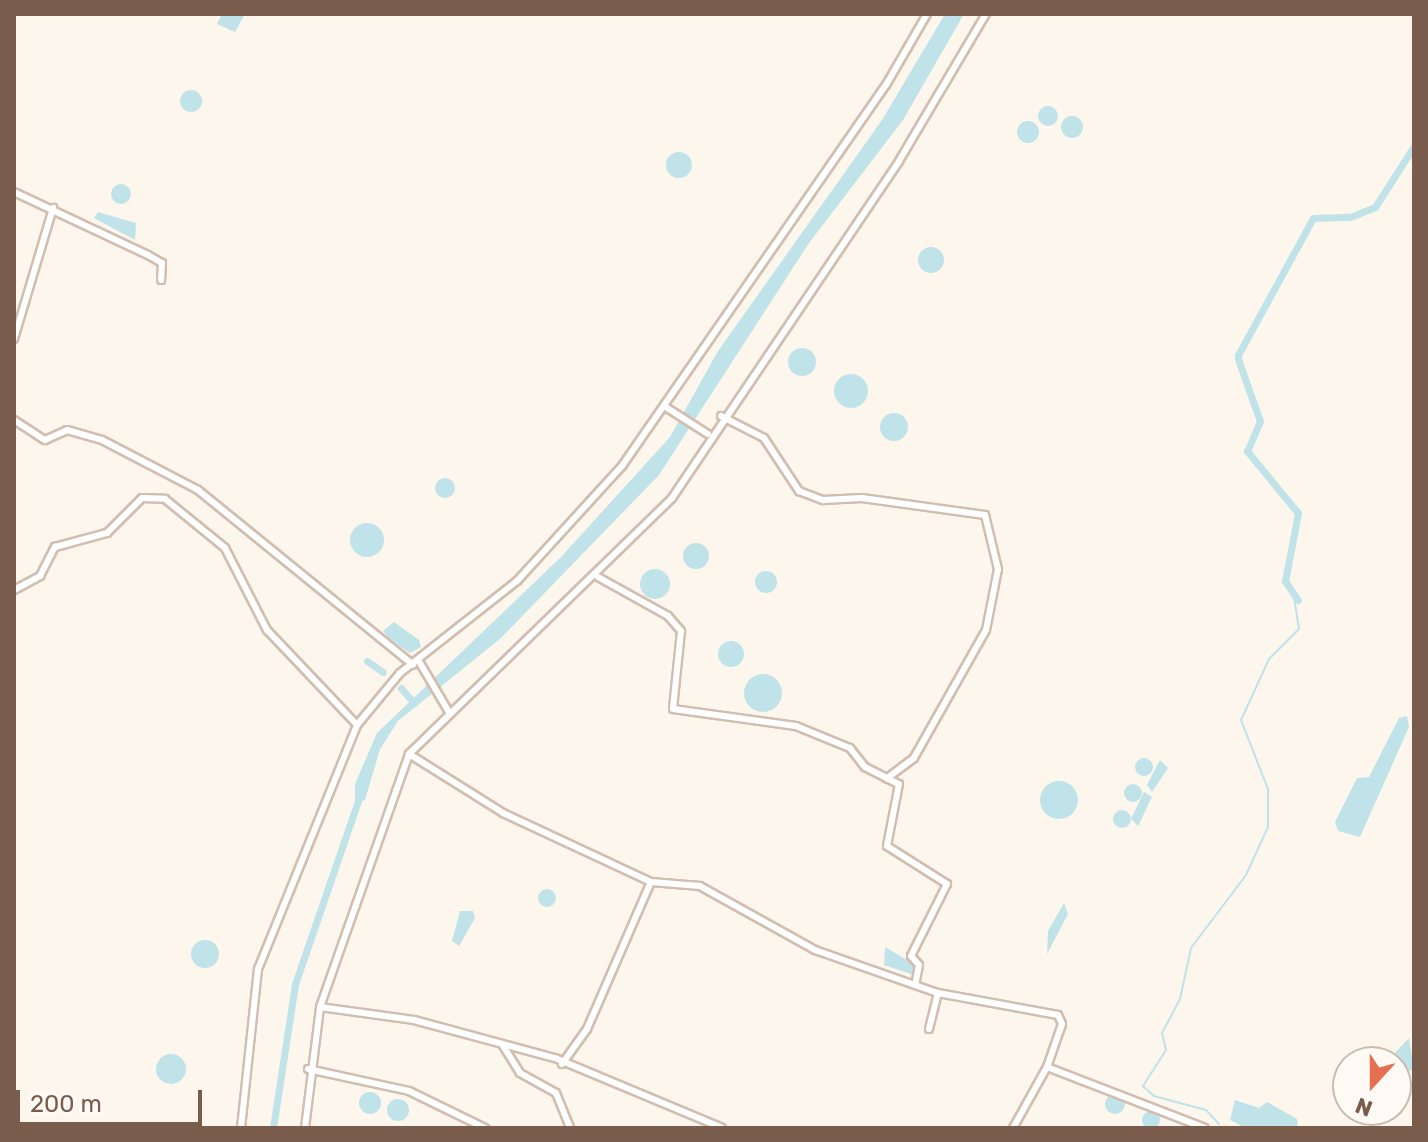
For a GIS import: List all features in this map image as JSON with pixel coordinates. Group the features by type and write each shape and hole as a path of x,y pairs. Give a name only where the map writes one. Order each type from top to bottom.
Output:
{"street":[{"path":"241,1128 258,969 357,725 417,664 517,581 622,466 886,85 927,14"},
{"path":"305,1128 308,1069 320,1007 409,754 598,577 672,498 708,434 899,161 986,14"},
{"path":"14,192 53,208 162,263 161,280"},
{"path":"14,339 53,208"},
{"path":"664,406 708,434"},
{"path":"721,416 764,438 799,491 823,500 862,498 985,515 998,569 986,630 914,758 887,778"},
{"path":"14,420 45,440 67,430 102,440 198,490 417,664 450,714"},
{"path":"14,590 40,576 55,547 107,533 142,498 165,499 225,548 267,630 357,725"},
{"path":"598,577 668,616 681,631 673,709 796,726 850,748 899,784 901,800 887,846 947,884 911,956 919,965 915,985"},
{"path":"409,754 503,813 651,882 700,886 815,950 938,993 1058,1015 1062,1024 1047,1067 1013,1128"},
{"path":"562,1064 587,1029 651,882"},
{"path":"929,1029 938,993"},
{"path":"320,1007 414,1020 502,1044 562,1064 722,1128"},
{"path":"502,1044 520,1073 556,1093 570,1128"},
{"path":"1047,1067 1205,1128"},
{"path":"308,1069 409,1091 485,1128"}],"water":[{"path":"222,14 245,14 235,32 217,24"},
{"path":"945,14 964,14 903,120 809,243 659,475 501,638 398,721 380,749 365,800 355,803 355,784 377,733 561,557 670,437 718,351 882,120"},
{"path":"191,90 199,93 202,101 199,109 191,112 183,109 180,101 183,93"},
{"path":"1044,106 1052,106 1058,116 1052,126 1044,126 1038,120 1038,112"},
{"path":"1068,116 1076,116 1083,127 1076,138 1068,138 1061,131 1061,123"},
{"path":"1028,121 1036,124 1039,132 1036,140 1028,143 1020,140 1017,132 1020,124"},
{"path":"679,152 688,156 692,165 688,174 679,178 670,174 666,165 670,156"},
{"path":"121,184 128,187 131,194 128,201 121,204 114,201 111,194 114,187"},
{"path":"98,212 136,223 135,240 94,218"},
{"path":"931,247 940,251 944,260 940,269 931,273 922,269 918,260 922,251"},
{"path":"802,348 812,352 816,362 812,372 802,376 792,372 788,362 792,352"},
{"path":"851,374 863,379 868,391 863,403 851,408 839,403 834,391 839,379"},
{"path":"894,413 904,417 908,427 904,437 894,441 884,437 880,427 884,417"},
{"path":"441,478 449,478 455,488 449,498 441,498 435,492 435,484"},
{"path":"367,523 379,528 384,540 379,552 367,557 355,552 350,540 355,528"},
{"path":"696,543 706,546 709,556 706,566 696,569 686,566 683,556 686,546"},
{"path":"655,569 666,573 670,584 666,595 655,599 644,595 640,584 644,573"},
{"path":"766,571 774,574 777,582 774,590 766,593 758,590 755,582 758,574"},
{"path":"394,622 419,640 421,647 410,653 390,639 383,631"},
{"path":"731,641 740,645 744,654 740,663 731,667 722,663 718,654 722,645"},
{"path":"763,674 776,680 782,693 776,706 763,712 750,706 744,693 750,680"},
{"path":"1407,716 1409,727 1360,837 1338,831 1335,822 1357,778 1369,777 1399,718"},
{"path":"1144,758 1153,767 1144,776 1135,767"},
{"path":"1160,760 1168,768 1152,792 1147,785"},
{"path":"1059,781 1072,787 1078,800 1072,813 1059,819 1046,813 1040,800 1046,787"},
{"path":"1133,784 1142,793 1133,802 1124,793"},
{"path":"1144,792 1152,797 1138,826 1131,819"},
{"path":"1122,810 1131,819 1122,828 1113,819"},
{"path":"543,889 551,889 556,898 554,905 543,907 538,902 538,894"},
{"path":"1064,903 1068,914 1047,954 1048,931"},
{"path":"460,911 473,911 475,918 459,946 452,941"},
{"path":"205,940 215,944 219,954 215,964 205,968 195,964 191,954 195,944"},
{"path":"885,947 914,964 914,975 884,965"},
{"path":"171,1054 177,1055 185,1063 185,1075 177,1083 171,1084 165,1083 157,1075 156,1069 157,1063 165,1055"},
{"path":"370,1092 378,1095 381,1103 378,1111 370,1114 362,1111 359,1103 362,1095"},
{"path":"1115,1094 1122,1097 1125,1104 1122,1111 1115,1114 1108,1111 1105,1104 1108,1097"},
{"path":"394,1099 402,1099 409,1110 402,1121 394,1121 387,1114 387,1106"},
{"path":"1235,1100 1259,1108 1267,1102 1297,1119 1298,1128 1246,1128 1230,1120"},
{"path":"1151,1111 1160,1120 1151,1129 1142,1120"}],"waterway":[{"path":"1238,355 1313,218 1350,217 1375,207 1414,146"},
{"path":"1238,359 1260,421 1247,451 1298,513 1285,581 1298,600"},
{"path":"1219,1124 1206,1110 1154,1096 1143,1086 1166,1050 1162,1033 1180,999 1191,948 1246,875 1268,827 1268,789 1241,720 1269,659 1299,629 1294,597"},
{"path":"367,661 383,672"},
{"path":"401,688 414,703"},
{"path":"273,1128 295,984 359,798"}]}
